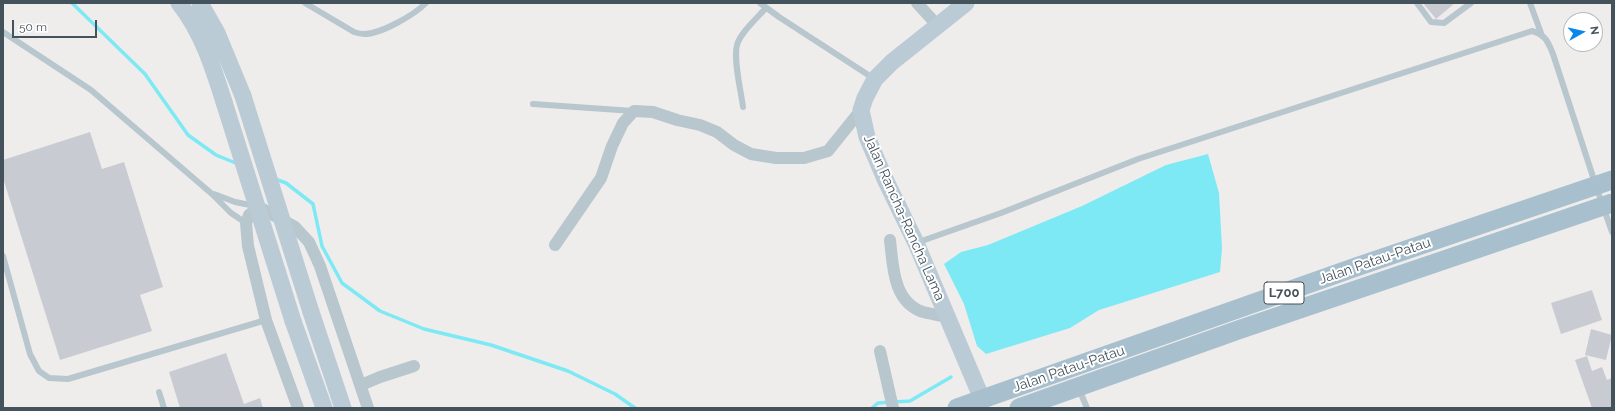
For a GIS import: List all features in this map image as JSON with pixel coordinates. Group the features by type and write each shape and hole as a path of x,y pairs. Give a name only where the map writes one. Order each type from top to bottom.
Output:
{"main road":[{"name":"Jalan Patau-Patau","path":"957,408 1349,270 1604,183"},
{"name":"Jalan Patau-Patau","path":"1019,408 1279,316 1607,204"}],"street":[{"path":"179,3 188,14 211,59 293,321 324,408"},
{"path":"200,3 217,33 243,96 343,408"},
{"path":"917,3 938,26"},
{"path":"555,245 601,178 623,123 634,112 653,112 677,120 700,125 717,132 734,145 751,154 776,158 804,158 828,151 861,110 865,98 875,79 892,62 966,3"},
{"name":"Jalan Rancha-Rancha Lama","path":"861,110 867,138 916,243 982,399"},
{"path":"298,408 266,320 248,246 246,223 249,215 259,207 295,227 309,242 320,266 368,408"},
{"path":"890,240 894,276 899,291 908,303 922,311 947,317"},
{"path":"880,351 893,408"},
{"path":"360,385 414,366"}],"lane":[{"path":"305,3 354,32 362,35 381,30 413,13 426,3"},
{"path":"760,3 875,79"},
{"path":"1417,3 1431,22 1444,22 1471,3"},
{"path":"1530,3 1541,34"},
{"path":"743,107 736,58 736,45 740,37 766,8"},
{"path":"916,243 1001,214 1138,159 1532,31 1541,34 1547,39 1553,54 1604,183 1612,232"},
{"path":"3,32 90,90 212,194 230,213 246,223"},
{"path":"533,104 634,112"},
{"path":"212,194 235,202 259,207"},
{"path":"3,256 30,354 39,371 49,378 68,379 266,320"},
{"path":"1078,388 1088,408"},
{"path":"158,392 164,408"}],"water":[{"path":"1208,154 1219,193 1222,248 1220,272 1099,310 1070,328 986,354 977,346 964,304 944,264 961,252 988,245 1082,206 1166,165"}],"building":[{"path":"1423,3 1455,3 1436,19"},
{"path":"90,132 102,169 124,162 163,287 140,295 152,331 60,360 3,178 3,160"},
{"path":"1592,290 1602,320 1561,334 1551,303"},
{"path":"1591,329 1612,335 1606,360 1585,355"},
{"path":"226,353 244,404 260,398 263,408 180,408 169,372"},
{"path":"1587,356 1592,371 1602,367 1607,380 1612,378 1612,408 1592,408 1575,360"}],"waterway":[{"path":"72,3 145,74 188,135 216,155 238,164"},
{"path":"275,179 286,183 313,204 322,246 342,283 380,311 424,329 491,345 568,371 615,394 635,408"},
{"path":"872,408 878,403 910,401 951,377"}]}
